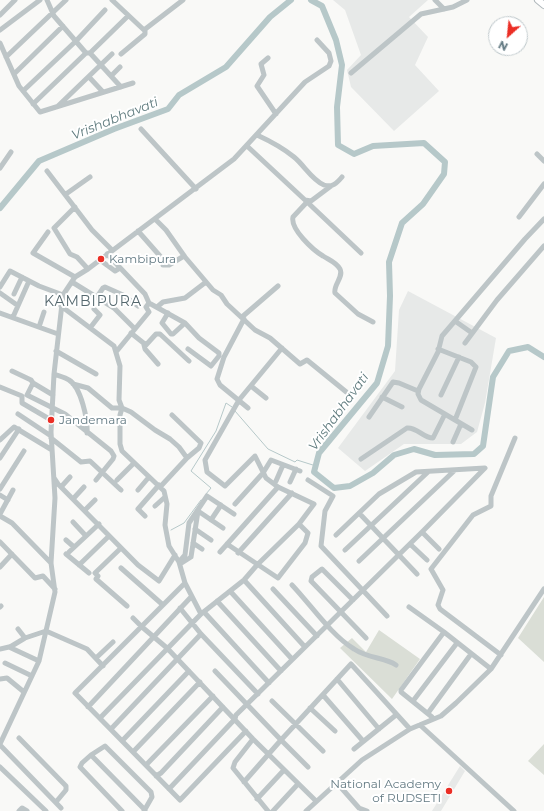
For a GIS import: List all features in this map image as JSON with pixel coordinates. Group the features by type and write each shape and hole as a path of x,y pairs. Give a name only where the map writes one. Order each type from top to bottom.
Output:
{"main road":[{"path":"538,0 544,5"}],"street":[{"path":"0,15 15,0"},
{"path":"0,30 40,0"},
{"path":"47,0 53,13 63,26 121,87"},
{"path":"6,57 66,0"},
{"path":"112,0 145,30"},
{"path":"121,54 145,34 145,30 183,0"},
{"path":"437,0 444,9"},
{"path":"351,73 421,14 444,9 467,0"},
{"path":"23,91 76,41 105,10"},
{"path":"34,104 128,16"},
{"path":"14,74 63,26"},
{"path":"61,808 0,745 39,661 55,589 51,563 55,498 51,420 56,351 63,295 73,280 234,159 248,146 257,134 306,82 330,65 328,52 317,40"},
{"path":"0,43 23,91 40,112 133,83"},
{"path":"56,107 112,54"},
{"path":"268,58 261,64 264,75 257,86 276,114"},
{"path":"111,76 120,67"},
{"path":"89,77 103,92"},
{"path":"141,129 196,188"},
{"path":"257,134 276,144 295,158 323,184 331,186"},
{"path":"248,146 361,253"},
{"path":"0,168 11,152"},
{"path":"538,154 544,161"},
{"path":"47,171 92,230 112,250"},
{"path":"66,194 90,177"},
{"path":"342,177 337,183 311,201 306,201 292,220 302,238 322,255 332,260 341,270 335,286 335,293 358,314 373,322"},
{"path":"519,217 544,184"},
{"path":"75,207 54,228 70,254 77,258 88,269"},
{"path":"155,219 166,230 184,256 206,282 221,295 227,304 255,330 268,337 301,364 307,360 350,395"},
{"path":"472,430 421,400 418,391 438,349 442,336 544,219"},
{"path":"138,231 160,256"},
{"path":"48,232 33,253 114,308 158,364"},
{"path":"465,343 514,279 544,246"},
{"path":"107,254 145,294 149,303 185,323 199,338 219,353 219,356 211,366 188,349"},
{"path":"163,265 170,265 184,256"},
{"path":"100,260 115,271 120,268"},
{"path":"0,287 9,271 63,295"},
{"path":"14,294 22,277"},
{"path":"13,318 17,305 29,281"},
{"path":"157,308 163,302 185,298 206,282"},
{"path":"248,408 220,385 217,379 224,357 243,318 278,286"},
{"path":"97,297 105,287 123,295 138,306"},
{"path":"0,293 17,305"},
{"path":"116,352 149,312 146,307 149,303"},
{"path":"61,306 114,346 120,366 119,400 122,408 120,415 120,444 122,451 160,486 167,504 165,524 169,546 179,563 191,597 203,613 269,683"},
{"path":"90,328 100,315 94,309"},
{"path":"39,327 44,312"},
{"path":"0,313 58,334"},
{"path":"168,313 162,323 172,334 185,323"},
{"path":"455,321 472,332"},
{"path":"144,345 146,345 158,333 188,361"},
{"path":"100,718 203,613 244,580 256,565 299,524 314,504 278,487 266,478 255,456 225,486 207,472 205,460 239,400 282,348"},
{"path":"438,349 471,362 476,367 455,420"},
{"path":"56,351 96,374"},
{"path":"442,395 459,357"},
{"path":"12,371 31,380 33,383 53,395"},
{"path":"54,374 69,380 73,384 88,420 88,433"},
{"path":"369,417 393,382 418,391"},
{"path":"33,383 28,395 65,414 111,451 114,456 96,480"},
{"path":"73,384 88,388 113,409 122,408 131,412 178,445 187,458"},
{"path":"251,386 266,398"},
{"path":"0,387 22,396 22,403 51,420"},
{"path":"382,397 402,407"},
{"path":"18,414 51,437 81,462 89,460 121,490"},
{"path":"361,459 407,428 412,428 428,438 433,438 445,414"},
{"path":"145,516 138,509 187,458 200,448 201,443 172,415"},
{"path":"454,442 462,424"},
{"path":"0,440 11,428 14,427 52,450"},
{"path":"0,458 19,429"},
{"path":"501,655 440,609 438,605 443,590 431,570 473,514 490,507 491,496 515,438"},
{"path":"0,489 24,451"},
{"path":"235,504 263,473 271,460 298,470 290,482"},
{"path":"117,480 134,463"},
{"path":"276,481 283,465"},
{"path":"169,788 235,719 236,715 398,556 485,468 454,471 416,472 379,494 336,535"},
{"path":"359,561 454,471"},
{"path":"346,550 428,472"},
{"path":"54,477 61,487 99,524 138,566 159,580 175,555"},
{"path":"61,487 70,477"},
{"path":"138,490 149,477"},
{"path":"308,480 333,496 325,511 321,546 387,616"},
{"path":"220,552 278,487"},
{"path":"73,499 84,488"},
{"path":"13,490 0,515 12,523 51,563"},
{"path":"238,552 292,493"},
{"path":"0,495 8,500"},
{"path":"179,563 184,555 189,523 207,496 234,514"},
{"path":"155,506 165,497"},
{"path":"84,510 95,500"},
{"path":"211,520 221,505"},
{"path":"179,563 190,557 198,511"},
{"path":"198,511 223,528"},
{"path":"359,513 398,556 417,574"},
{"path":"73,522 86,536"},
{"path":"89,574 67,553 99,524"},
{"path":"227,544 256,565 278,578 308,538 308,532 299,524"},
{"path":"195,529 212,540"},
{"path":"422,532 439,549"},
{"path":"79,565 109,536"},
{"path":"66,540 74,547"},
{"path":"0,542 35,578 42,576 55,589"},
{"path":"193,543 202,549"},
{"path":"410,544 427,560"},
{"path":"121,548 95,573 98,576 96,579 127,606"},
{"path":"0,567 12,554"},
{"path":"121,568 163,605"},
{"path":"353,600 322,569 312,577 311,581 340,613 366,638"},
{"path":"244,580 305,647"},
{"path":"185,583 103,666 75,692 180,800 246,731"},
{"path":"292,585 328,625 354,649 368,657 389,660 396,665"},
{"path":"273,589 317,636"},
{"path":"306,811 362,760 410,729 441,716 491,669 544,589"},
{"path":"230,591 292,659"},
{"path":"88,707 191,597"},
{"path":"217,601 281,671"},
{"path":"409,607 491,669"},
{"path":"180,608 201,634 258,694"},
{"path":"133,618 168,648 253,739 316,801"},
{"path":"18,629 25,638"},
{"path":"0,649 10,647 25,638 46,631 87,649 103,666"},
{"path":"444,632 401,692 430,715 471,654"},
{"path":"111,729 201,634"},
{"path":"96,658 113,642"},
{"path":"413,701 457,643"},
{"path":"10,647 39,661"},
{"path":"5,663 32,676"},
{"path":"244,782 351,664 353,664 396,715 410,729"},
{"path":"122,741 189,671"},
{"path":"215,671 246,705 308,767"},
{"path":"0,679 7,678 24,692"},
{"path":"337,679 378,729"},
{"path":"134,752 200,682"},
{"path":"323,695 363,741"},
{"path":"146,765 213,696"},
{"path":"272,702 323,751"},
{"path":"156,776 223,707"},
{"path":"310,708 335,731"},
{"path":"354,749 396,715"},
{"path":"420,725 514,811"},
{"path":"19,738 66,786 66,790 56,802"},
{"path":"253,739 233,765 235,772 268,811"},
{"path":"91,755 144,810 152,797 152,794 106,747 91,755 82,763 80,767 122,811"},
{"path":"0,767 46,811"},
{"path":"258,799 284,770"},
{"path":"337,783 359,808 367,811"},
{"path":"273,811 298,784"},
{"path":"19,811 22,808 27,811"}],"shaded area":[{"path":"333,0 428,0 409,17 428,37 415,65 439,91 394,131 351,87 347,70 361,55 345,10"},
{"path":"408,291 496,338 485,403 477,432 461,444 404,444 365,471 338,448 395,371 399,310"},
{"path":"544,597 544,662 518,638"},
{"path":"379,630 420,659 392,699 340,648 352,638 366,652"},
{"path":"544,744 544,775 528,761"},
{"name":"National Academy of RUDSETI","path":"460,766 465,771 441,811 432,811"}],"waterway":[{"name":"Vrishabhavati","path":"0,208 39,161 114,129 168,109 179,95 226,67 270,17 291,0"},
{"name":"Vrishabhavati","path":"311,0 322,6 336,40 342,65 337,107 338,145 354,154 373,146 424,143 445,162 444,174 423,204 402,223 389,262 390,296 388,346 377,383 319,453 314,472 334,488 350,486 373,473 394,455 414,449 435,455 474,454 483,446 493,377 509,351 528,347 544,357"},
{"path":"206,494 211,488 191,471 216,431 226,403 232,407"},
{"path":"235,411 268,449 295,462 297,460 316,466"},
{"path":"171,530 184,523 201,500"}],"place":[{"name":"Kambipura","path":"101,259"},
{"name":"Jandemara","path":"51,420"},
{"name":"National Academy of RUDSETI","path":"449,791"}],"district":[{"name":"KAMBIPURA","path":"93,302"}]}
